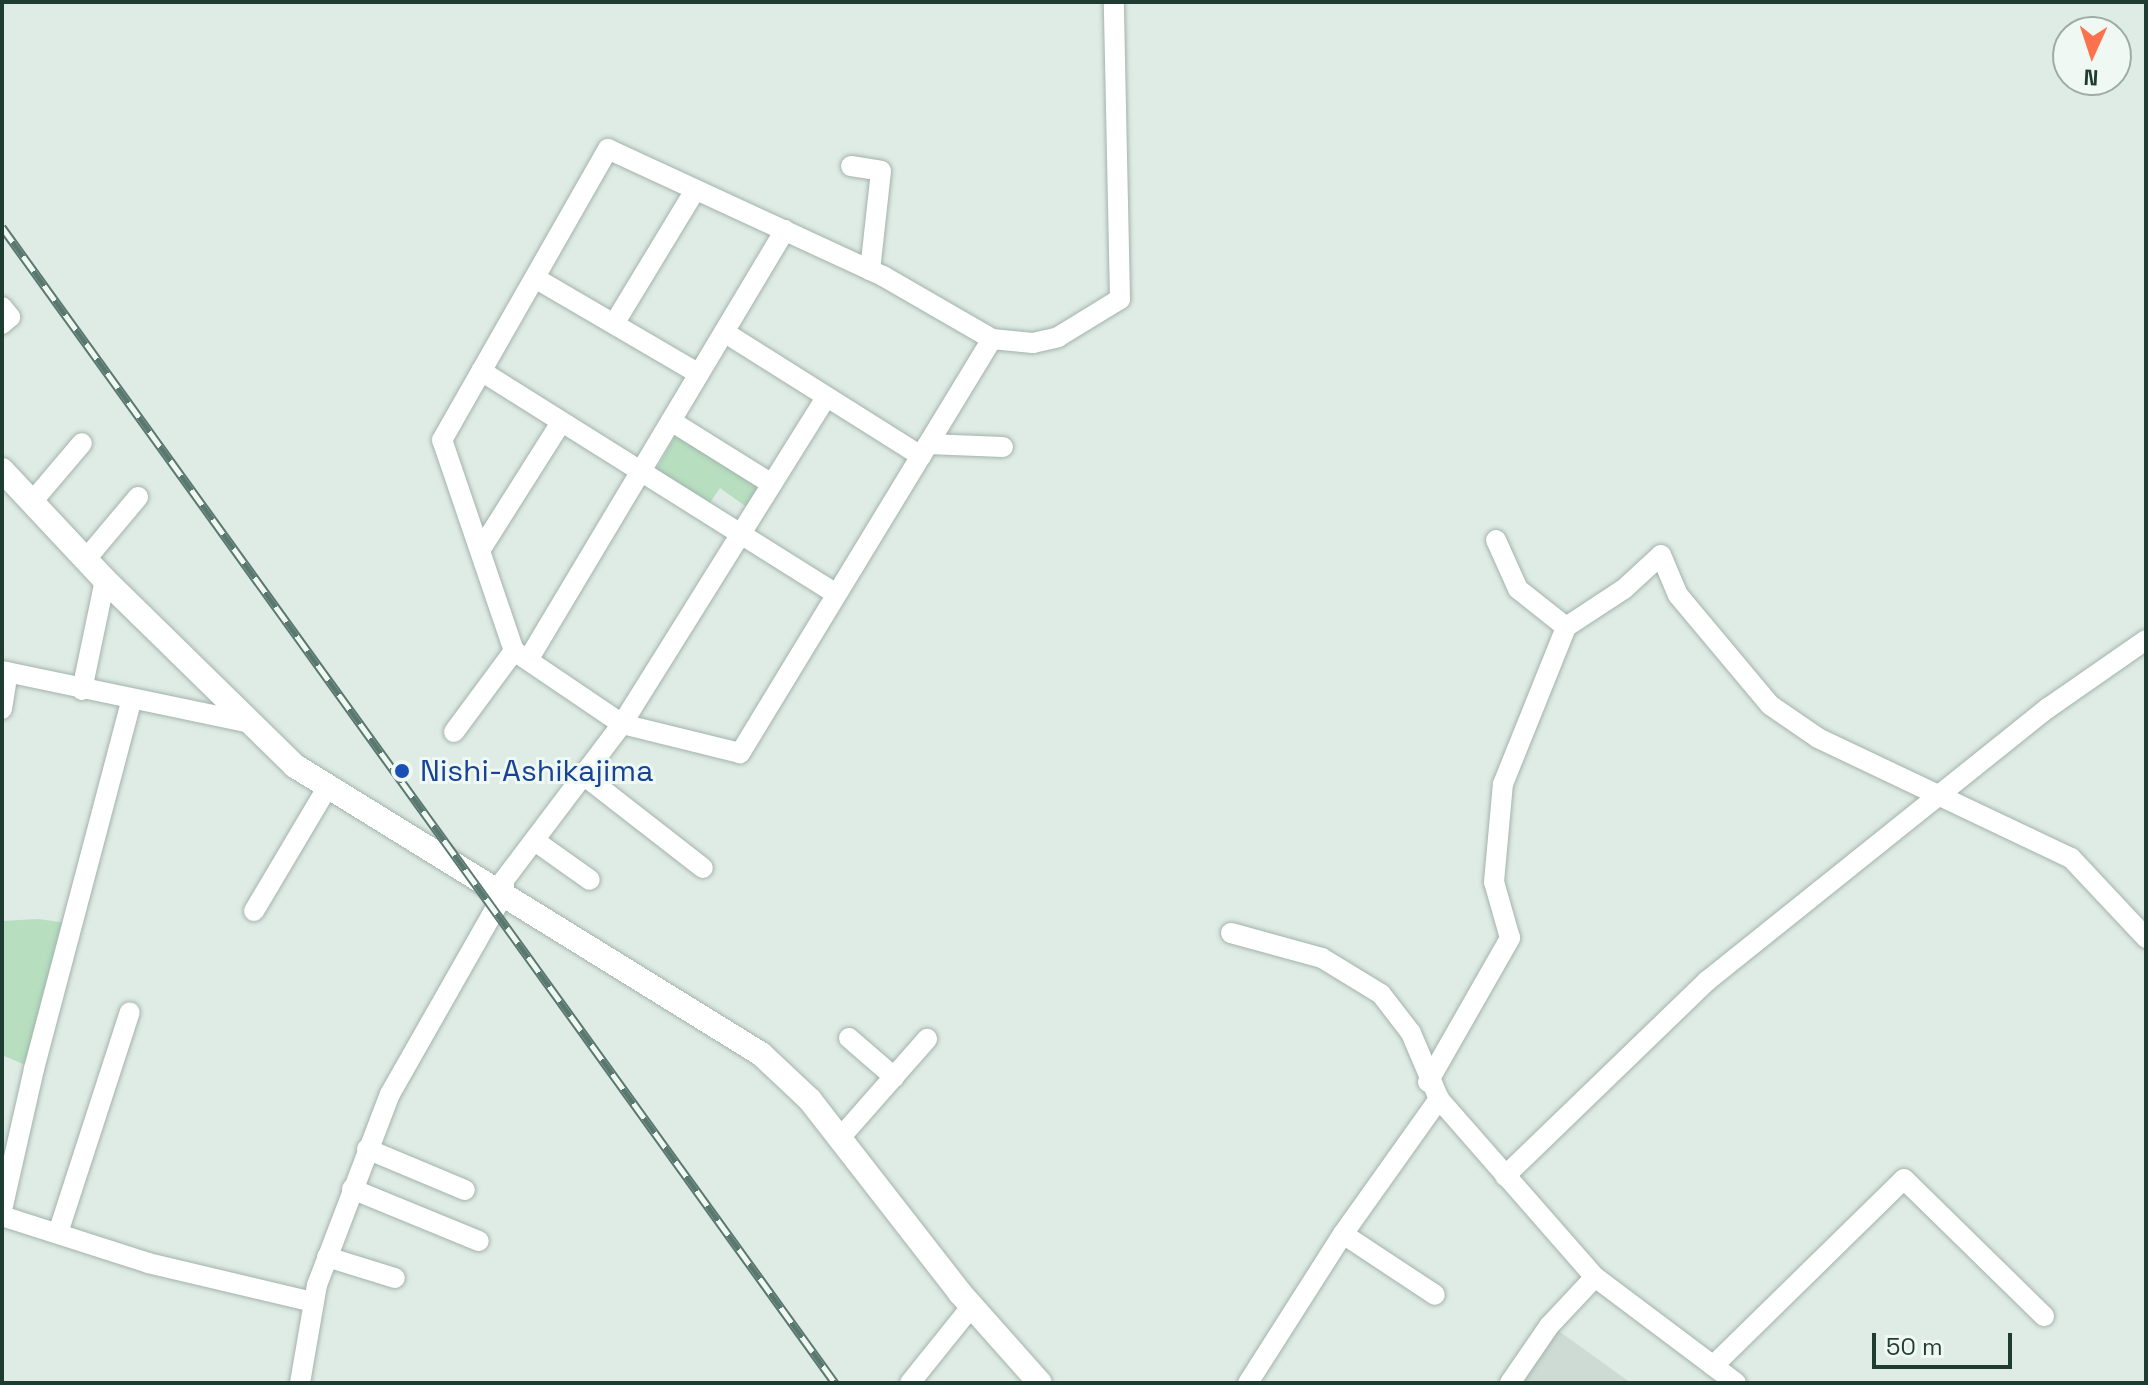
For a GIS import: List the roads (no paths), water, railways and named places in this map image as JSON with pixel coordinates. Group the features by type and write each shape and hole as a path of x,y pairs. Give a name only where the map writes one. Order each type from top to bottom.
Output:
{"street":[{"path":"992,339 740,753 622,724 521,655 442,440 608,149 870,270 992,339 1033,343 1058,337 1120,299 1114,2"},
{"path":"851,166 881,171 870,270"},
{"path":"614,324 695,190"},
{"path":"454,732 521,655 640,473 785,230"},
{"path":"535,278 699,374"},
{"path":"2,307 10,317 2,324"},
{"path":"724,332 826,397 924,450 1003,447"},
{"path":"481,371 560,424 836,594"},
{"path":"300,1383 313,1302 367,1149 390,1094 504,893 504,880 586,777 622,724 826,397"},
{"path":"671,421 772,484"},
{"path":"481,549 560,424"},
{"path":"32,502 82,443"},
{"path":"2,470 105,580 247,722 327,788 504,893 761,1054 810,1100 972,1306 1040,1383"},
{"path":"86,559 138,497"},
{"path":"1496,540 1518,589 1566,627"},
{"path":"1248,1383 1434,1090 1510,938 1494,882 1503,784 1566,627 1624,589 1661,555 1678,595 1770,705 1818,738 2071,858 2146,938"},
{"path":"82,690 105,580"},
{"path":"1505,1176 1707,981 1943,796 2048,708 2146,640"},
{"path":"2,709 5,672 131,701 247,722"},
{"path":"131,701 34,1069 2,1213 148,1263 313,1302"},
{"path":"586,777 703,868"},
{"path":"254,911 327,788"},
{"path":"535,841 590,880"},
{"path":"1231,933 1322,958 1381,994 1411,1033 1434,1090 1595,1277 1736,1383"},
{"path":"58,1233 130,1012"},
{"path":"849,1038 894,1077"},
{"path":"840,1138 927,1039"},
{"path":"367,1149 465,1190"},
{"path":"1713,1366 1904,1179 2044,1316"},
{"path":"352,1189 479,1241"},
{"path":"1343,1234 1435,1295"},
{"path":"327,1257 395,1278"},
{"path":"1510,1383 1549,1326 1595,1277"},
{"path":"910,1383 972,1306"}],"railway":[{"path":"2,227 835,1383"}],"place":[{"name":"Nishi-Ashikajima","path":"402,771"}]}
